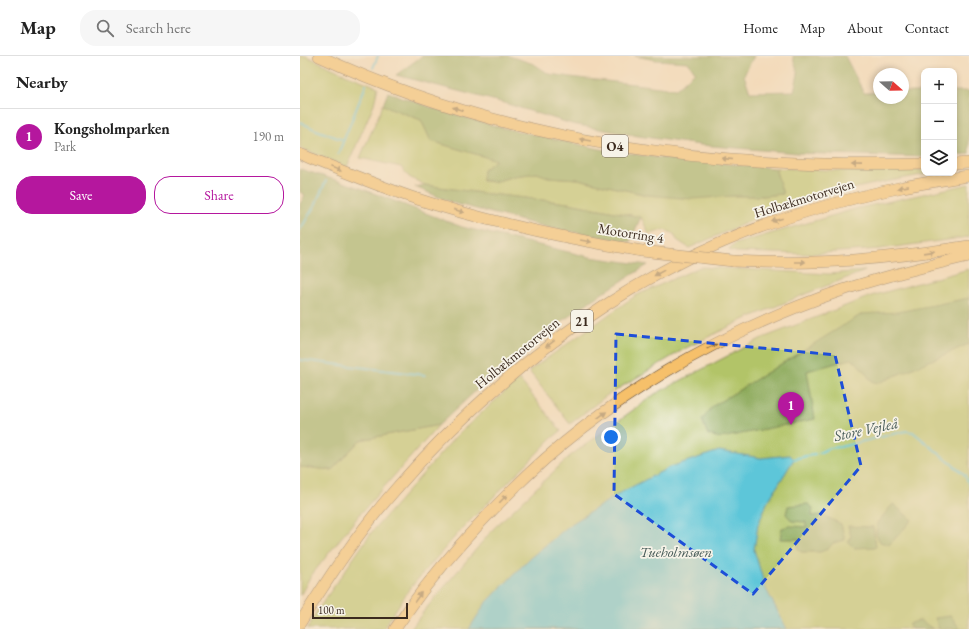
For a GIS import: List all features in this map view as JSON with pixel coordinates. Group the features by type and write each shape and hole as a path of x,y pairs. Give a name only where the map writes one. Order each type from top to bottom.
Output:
{"highway":[{"name":"O4","path":"319,56 370,78 455,109 537,131 612,145 755,162 869,166 921,164"},
{"name":"Motorring 4","path":"300,154 406,195 456,210 520,228 642,251 733,261 810,262 907,255 969,246"},
{"path":"957,164 969,163"},
{"name":"Holbækmotorvejen","path":"300,623 325,583 357,538 394,491 427,454 457,423 502,383 553,342 588,317 630,290 675,264 722,242 770,223 817,208 874,193 969,176"},
{"path":"395,629 425,587 453,553 511,491 581,430 656,378 707,348 794,308 842,290 884,277 969,256"}],"highlighted area":[{"path":"616,334 835,355 861,466 753,594 614,494"}],"green space":[{"path":"300,56 306,56 378,87 374,104 347,167 300,148"},
{"path":"422,56 509,56 534,64 549,74 676,89 695,72 688,62 656,60 635,56 754,56 744,75 750,92 794,91 798,74 793,56 845,56 864,93 873,92 873,104 909,104 909,92 921,92 921,157 797,153 700,145 638,136 572,124 504,103 396,75"},
{"path":"957,91 969,91 969,154 957,155"},
{"path":"388,92 433,108 499,127 600,149 660,158 775,168 783,194 692,199 647,195 578,179 548,177 537,173 514,176 494,182 482,180 483,170 496,160 431,141 421,120 383,105"},
{"path":"383,105 421,120 431,141 496,160 483,170 482,181 494,182 514,176 537,173 549,177 578,179 647,195 763,196 783,194 775,168 851,171 921,170 921,175 869,185 798,203 757,218 689,248 677,240 673,233 664,230 649,234 641,217 568,203 425,185 409,177 401,167 360,158"},
{"path":"300,169 355,186 462,227 590,257 648,265 593,299 532,343 496,372 439,425 360,440 332,470 300,467 300,204 305,195 300,192"},
{"path":"969,184 969,237 880,249 809,254 736,252 729,250 735,244 859,208"},
{"path":"425,185 568,203 641,217 630,242 550,228 453,203 415,187"},
{"path":"700,267 829,274 865,271 743,320 686,348 606,396 570,424 529,371 635,296"},
{"path":"969,269 969,629 411,629 424,611 494,528 570,456 655,394 760,339 871,296"},
{"path":"969,298 969,344 878,383 871,381 857,363 851,359 807,371 815,419 721,438 708,435 702,420 713,406 862,314 898,312"},
{"path":"519,379 561,431 552,438 459,532 410,588 383,629 307,629 317,611 371,533 456,436"},
{"path":"439,425 360,514 310,577 300,596 300,467 332,470 360,440"},
{"path":"808,504 813,508 812,516 822,515 841,524 845,540 833,543 828,549 820,552 801,552 797,547 799,539 780,539 782,528 790,526 806,527 806,522 792,521 786,514 788,506"},
{"path":"893,504 912,520 889,545 880,542 876,534 877,523"},
{"path":"848,526 873,527 876,547 854,548 848,542 851,536"},
{"path":"951,616 960,629 939,629 935,618"},
{"path":"920,620 933,629 912,629 908,624"}],"water":[{"name":"Tueholmsøen","path":"719,451 761,458 790,455 794,459 767,503 758,525 754,550 766,589 787,629 469,629 485,604 530,558 571,524 622,492 670,467"}],"waterway":[{"path":"373,68 378,56"},
{"path":"338,154 366,85"},
{"path":"300,122 343,140"},
{"path":"300,230 315,205 326,181"},
{"path":"300,360 425,375"},
{"name":"Store Vejleå","path":"819,453 829,448 840,447 906,431 913,432 965,475 969,485"},
{"name":"Store Vejleå","path":"794,459 815,454"}],"place":[{"name":"Kongsholmparken","path":"791,425"}]}
